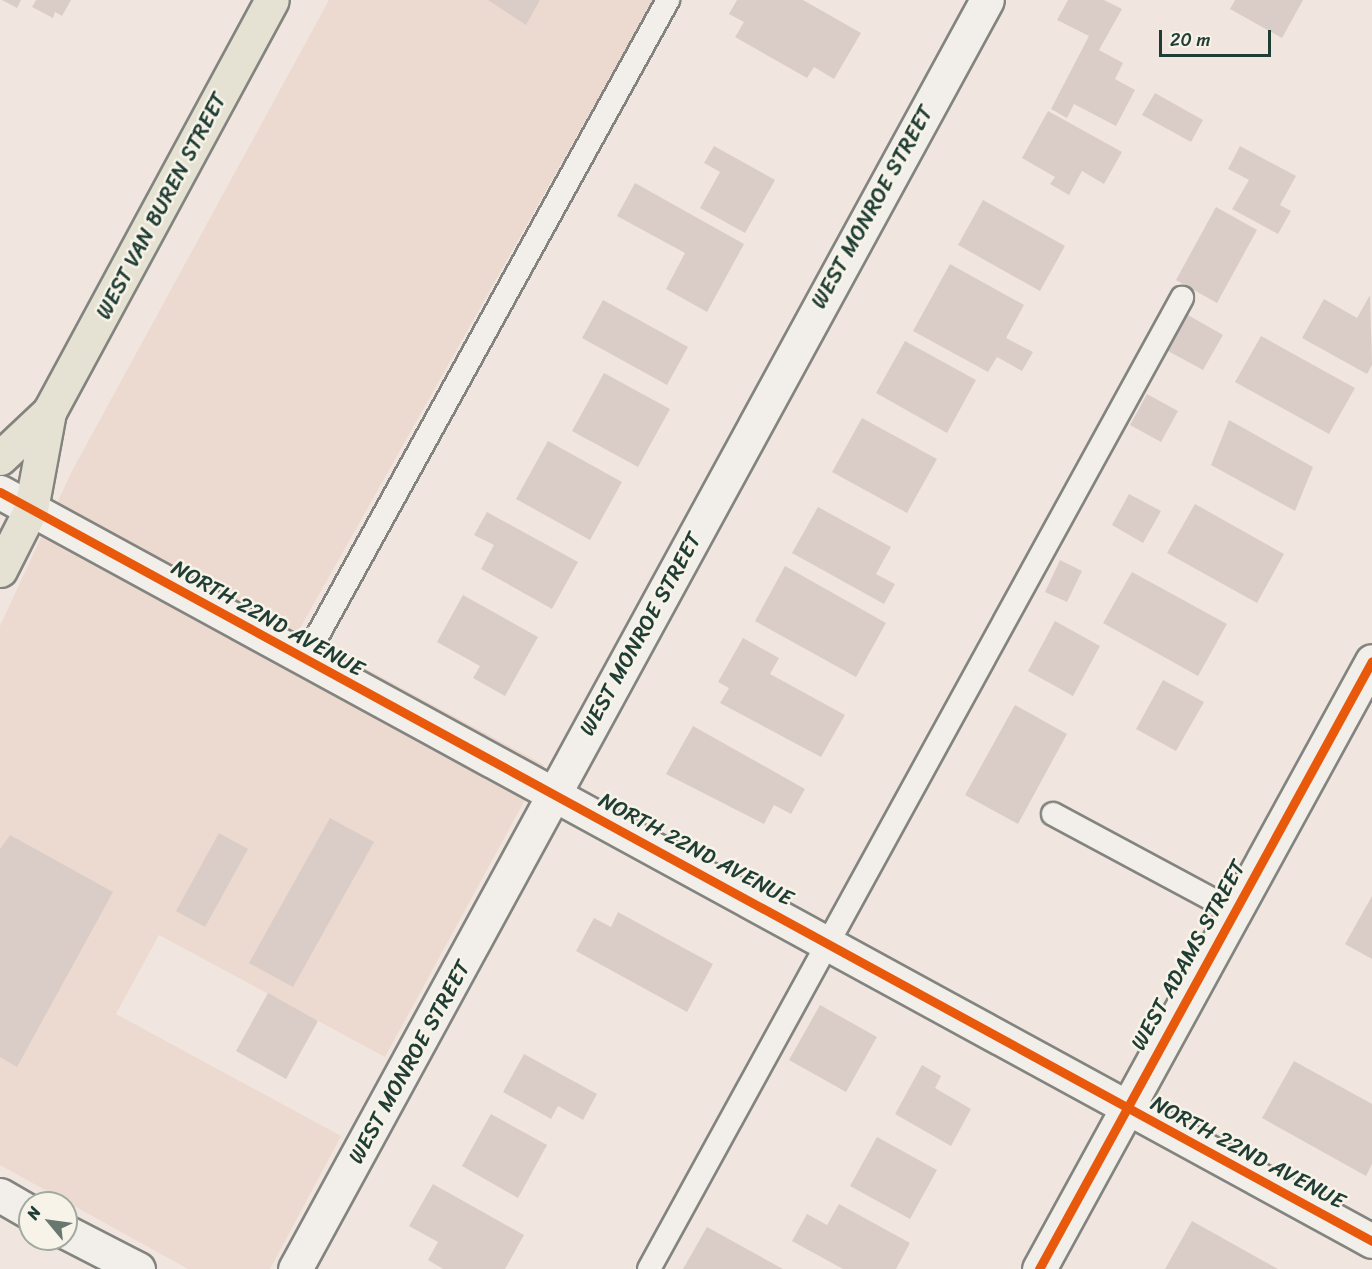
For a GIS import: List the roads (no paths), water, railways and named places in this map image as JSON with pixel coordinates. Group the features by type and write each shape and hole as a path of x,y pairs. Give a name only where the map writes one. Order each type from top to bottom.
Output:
{"main road":[{"name":"WEST VAN BUREN STREET","path":"0,570 31,509 49,412 272,0"},
{"name":"WEST VAN BUREN STREET","path":"0,458 49,412"}],"street":[{"name":"WEST MONROE STREET","path":"295,1269 987,0"},
{"name":"NORTH 22ND AVENUE","path":"0,492 304,660 829,942 1126,1108 1372,1241"},
{"name":"WEST ADAMS STREET","path":"1039,1269 1372,661"},
{"path":"0,1195 18,1205"},
{"path":"78,1238 138,1269"}],"lane":[{"path":"304,660 668,0"},
{"path":"649,1269 1182,297"},
{"path":"1053,814 1234,911"}]}
